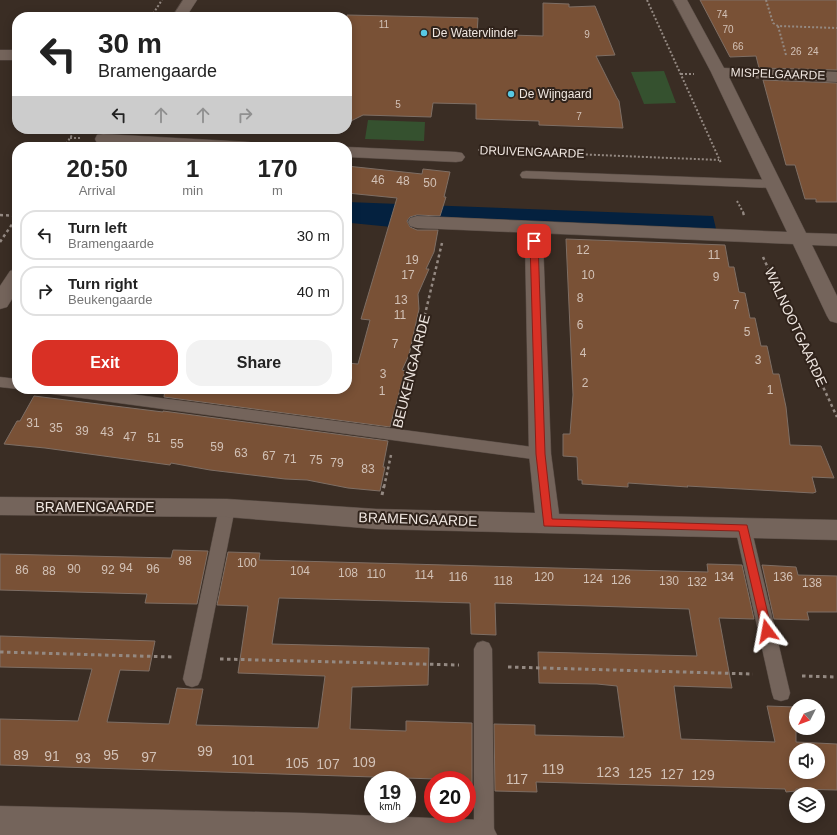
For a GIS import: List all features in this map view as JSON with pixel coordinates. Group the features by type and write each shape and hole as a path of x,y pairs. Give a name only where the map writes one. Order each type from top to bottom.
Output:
{"street":[{"path":"182,12 190,0"},
{"path":"680,0 719,72 837,316"},
{"path":"0,54 12,55"},
{"name":"MISPELGAARDE","path":"719,72 837,77"},
{"path":"104,138 168,142"},
{"path":"352,152 456,157"},
{"path":"417,222 837,240"},
{"path":"534,241 540,454 548,523"},
{"path":"0,302 12,283"},
{"name":"BRAMENGAARDE","path":"0,506 227,508 376,519 837,530"},
{"path":"0,821 304,828 483,835"}],"lane":[{"path":"526,175 772,184"},
{"path":"0,382 12,383"},
{"path":"89,394 540,454"},
{"path":"192,679 227,508"},
{"path":"743,527 781,693"},
{"path":"483,657 483,835"}],"path":[{"path":"154,12 162,0"},
{"path":"647,0 754,237"},
{"path":"766,0 773,23 778,26 837,28"},
{"path":"778,26 792,75"},
{"name":"DRUIVENGAARDE","path":"456,157 464,155 471,150 719,160"},
{"path":"0,215 12,216"},
{"path":"0,242 12,224"},
{"name":"BEUKENGAARDE","path":"376,519 447,224"},
{"name":"WALNOOTGAARDE","path":"754,237 837,417"},
{"path":"0,652 196,658 483,657 777,675 837,677"}],"green space":[{"path":"664,71 676,103 644,104 631,72"},
{"path":"368,120 425,122 424,141 365,139"}],"water":[{"path":"352,202 713,216 716,229 415,216 412,229 352,223"}],"building":[{"path":"700,0 837,0 837,70 759,68 756,56 730,57"},
{"path":"543,3 569,4 569,7 595,6 615,55 596,56 619,101 623,128 539,125 539,121 476,119 476,104 433,103 431,117 363,115 352,120 352,15 478,18 477,34 543,36"},
{"path":"763,80 837,83 837,202 816,202 816,199 805,199 795,165 786,165"},
{"path":"352,167 422,174 423,169 450,172 444,197 446,197 440,216 417,215 410,217 407,221 410,227 417,230 438,230 434,252 426,269 429,269 418,294 419,309 409,355 402,370 405,371 390,427 164,397 164,394 352,394 352,363 358,364 370,320 361,319 397,198 352,194"},
{"path":"566,239 725,245 729,267 734,267 739,292 745,293 750,318 755,318 761,346 767,346 773,374 779,374 786,407 790,445 821,446 834,478 812,477 816,492 813,493 628,483 628,487 582,484 582,480 578,480 577,457 563,456 563,434 570,434 573,395"},
{"path":"34,396 163,411 388,441 380,491 348,488 307,480 285,479 210,470 171,463 170,465 4,444 17,421 20,421"},
{"path":"173,550 208,551 197,604 145,603 147,594 0,590 0,554 171,558"},
{"path":"228,552 260,553 259,560 708,572 707,564 742,565 754,619 719,618 732,688 674,686 681,739 775,742 767,706 789,707 789,735 796,735 796,742 816,743 789,743 789,779 825,779 825,743 837,744 837,790 825,790 825,787 789,787 789,792 786,792 785,789 536,782 537,792 495,791 494,724 535,725 535,735 624,737 617,686 597,684 539,683 538,652 697,656 689,609 495,603 496,635 471,634 470,603 279,598 272,644 429,648 428,685 352,687 350,729 406,731 406,721 472,723 472,771 424,771 424,779 416,778 416,771 364,771 364,777 0,765 0,719 78,721 92,669 0,667 0,636 155,641 149,671 120,670 107,722 169,724 177,688 203,689 196,725 318,728 325,676 238,673 248,606 217,605"},
{"path":"762,565 796,567 798,575 837,576 837,612 807,612 809,620 774,619"}],"place":[{"name":"De Watervlinder","path":"424,33"},
{"name":"De Wijngaard","path":"511,94"}],"route":[{"path":"534,241 540,454 548,523 743,527 767,631"}]}
